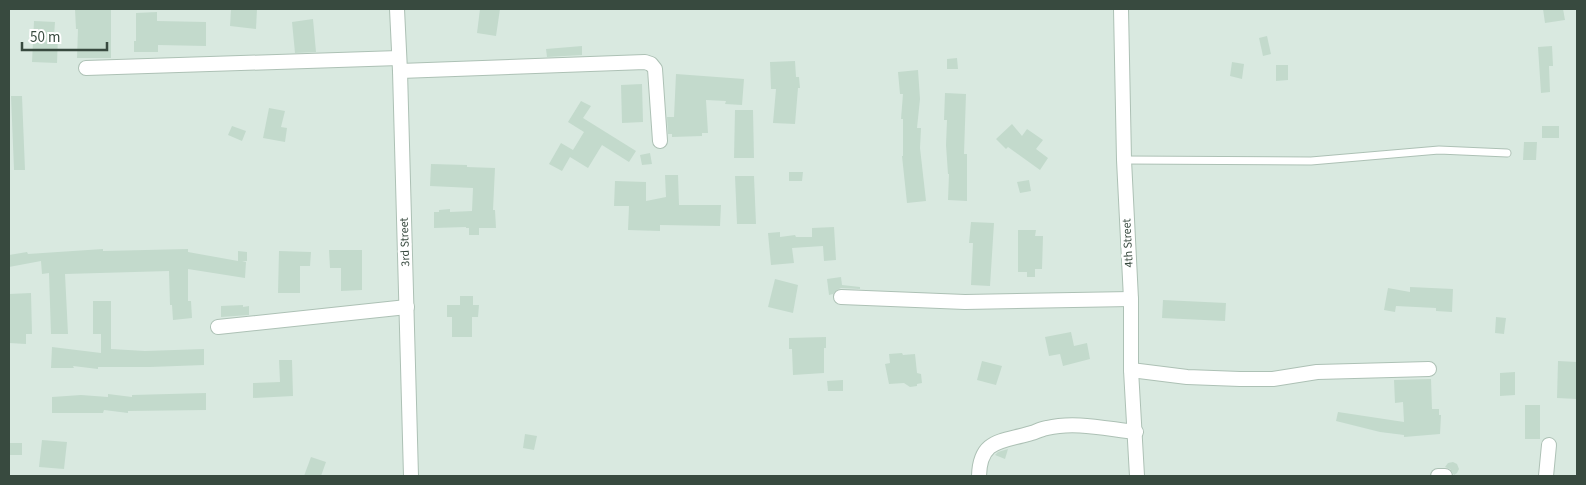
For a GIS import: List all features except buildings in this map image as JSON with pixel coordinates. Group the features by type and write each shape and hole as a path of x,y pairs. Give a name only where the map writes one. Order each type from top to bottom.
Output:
{"street":[{"name":"3rd Street","path":"397,9 411,476"},
{"name":"4th Street","path":"1121,9 1124,160 1131,299 1131,370 1138,476"},
{"path":"86,68 645,62 651,64 655,69 660,141"},
{"path":"841,297 965,302 1131,299"},
{"path":"218,327 407,307"},
{"path":"1131,370 1169,375 1240,379 1273,378 1317,372 1429,369"},
{"path":"979,476 979,464 985,452 992,444 1000,440 1029,434 1046,428 1065,426 1090,426 1136,432"},
{"path":"1546,476 1549,445"},
{"path":"1438,476 1445,476"}],"lane":[{"path":"1124,160 1311,161 1439,150 1507,153"}],"shaded area":[{"path":"9,9 1577,9 1577,476 9,476"}]}
